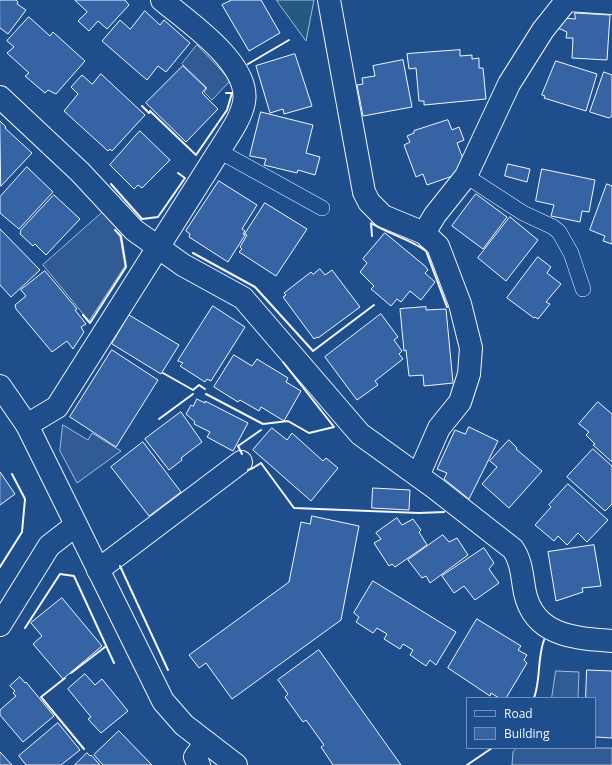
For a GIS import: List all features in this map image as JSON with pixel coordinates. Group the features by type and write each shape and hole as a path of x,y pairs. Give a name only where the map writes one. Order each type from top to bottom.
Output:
{"street":[{"path":"27,425 57,406 219,151 242,111 245,91 239,72 214,44 162,0"},
{"path":"329,0 364,192 369,202 383,216 424,233 438,246 460,304 471,348 469,374 460,402 439,428 418,476"},
{"path":"424,233 466,176 509,84 542,30 567,0 612,3"},
{"path":"0,97 80,172 134,230 183,265 243,298 360,434 418,476 513,549 520,564 525,595 531,608 549,628 561,635 612,641"},
{"path":"0,386 27,425 163,701 184,725 236,765"},
{"path":"98,570 241,462"},
{"path":"0,625 49,546 76,525"},
{"path":"199,765 196,757 206,742"}],"lane":[{"path":"219,151 322,208"},
{"path":"466,176 523,214 553,227 559,232 571,253 583,289"}],"shaded area":[{"path":"277,0 314,0 306,41 279,4"},
{"path":"197,45 230,81 212,100 204,92 207,88 182,64"},
{"path":"104,211 118,227 115,230 120,237 125,266 89,321 43,265"},
{"path":"63,425 88,440 92,433 121,451 77,483 60,451"},
{"path":"556,671 579,672 578,697 552,697"},
{"path":"612,748 612,765 512,765 513,752 516,749"}],"building":[{"path":"0,0 16,0 18,2 17,4 26,10 8,34 0,28"},
{"path":"75,0 125,0 129,5 107,29 98,21 89,31 78,21 87,12"},
{"path":"232,0 261,0 280,33 249,51 222,5"},
{"path":"145,11 160,25 164,20 190,43 166,72 158,66 147,80 102,41 120,20 130,29"},
{"path":"575,13 610,15 607,60 572,58 573,38 566,38 567,32 558,28 563,18 575,19"},
{"path":"29,17 50,36 53,32 85,61 56,94 48,90 45,93 25,76 29,73 7,53 14,47 7,41"},
{"path":"460,50 460,56 472,55 472,59 479,58 479,68 483,68 486,99 424,105 424,101 419,101 416,68 409,69 407,54"},
{"path":"295,54 312,106 284,114 283,109 270,113 256,66"},
{"path":"403,60 412,107 363,116 357,85 363,84 362,78 375,76 373,66"},
{"path":"556,61 597,74 586,111 544,98 545,96 542,95"},
{"path":"183,66 206,88 202,93 218,109 186,142 146,103"},
{"path":"604,72 612,75 612,116 609,118 590,112"},
{"path":"101,74 145,115 112,151 110,149 108,151 64,111 78,94 71,87 82,75 92,84"},
{"path":"261,112 313,125 306,153 320,157 315,175 298,170 297,173 264,165 266,159 250,156"},
{"path":"448,120 452,130 459,127 464,140 457,143 463,159 461,173 427,185 423,174 416,177 404,145 410,142 407,136 414,133 414,131"},
{"path":"0,121 6,127 5,128 32,153 1,186"},
{"path":"140,131 170,160 142,188 138,185 134,189 110,165"},
{"path":"508,164 530,169 527,182 505,176"},
{"path":"27,167 53,192 19,229 0,213 0,197"},
{"path":"542,169 595,180 589,212 582,211 580,222 551,216 554,205 536,201"},
{"path":"219,181 257,205 242,229 245,231 243,234 245,235 228,262 189,237 190,234 186,231"},
{"path":"607,184 612,186 612,244 603,241 605,236 590,230"},
{"path":"476,194 507,217 483,249 452,226"},
{"path":"54,195 80,219 46,255 35,244 33,246 20,234 21,230"},
{"path":"265,203 307,229 276,276 239,252 242,249 240,247 247,235 245,234"},
{"path":"510,217 538,240 506,281 478,258"},
{"path":"0,229 40,270 11,297 0,285"},
{"path":"385,233 425,266 428,270 425,273 435,282 421,300 410,291 401,302 397,299 391,306 371,289 374,286 360,272 367,263 363,259"},
{"path":"538,257 551,267 547,273 561,284 546,302 550,304 538,319 535,317 534,318 507,298"},
{"path":"320,269 325,275 332,270 360,307 318,338 317,337 314,339 283,297 286,295 284,293 311,272 313,274"},
{"path":"45,271 77,309 75,310 86,324 81,327 84,332 73,349 67,341 52,352 16,309 15,305 26,296 21,290"},
{"path":"213,306 245,327 211,381 207,379 205,382 180,366 183,363 178,361"},
{"path":"426,307 426,310 446,309 453,383 424,386 423,375 409,376 406,350 404,351 400,309"},
{"path":"381,314 398,337 394,340 402,351 399,354 403,359 375,381 378,385 357,400 325,357"},
{"path":"129,315 179,345 161,374 112,344"},
{"path":"112,350 158,380 116,447 70,417"},
{"path":"234,355 252,366 257,359 288,378 286,382 301,391 284,421 261,407 259,411 240,400 238,402 214,387"},
{"path":"197,399 205,403 205,401 248,423 233,451 207,437 210,432 194,424 195,422 186,414 191,405 193,406"},
{"path":"598,402 612,414 612,462 593,445 595,444 586,435 589,432 579,424"},
{"path":"181,412 202,442 181,458 182,460 169,470 145,439"},
{"path":"469,427 498,441 469,499 444,479 447,473 437,469 455,430 465,434"},
{"path":"272,428 287,440 292,433 323,461 326,458 338,468 311,501 253,450"},
{"path":"509,440 517,448 516,449 542,471 509,508 482,484 497,467 490,461"},
{"path":"143,442 181,492 149,516 111,467"},
{"path":"593,449 612,466 612,504 605,511 567,477"},
{"path":"0,472 15,494 0,505"},
{"path":"568,484 608,520 587,542 578,533 567,545 558,536 554,541 535,525 551,507 549,505"},
{"path":"373,488 410,490 409,510 372,508"},
{"path":"312,516 359,526 341,620 232,699 206,663 199,668 189,655 289,582 301,522 310,524"},
{"path":"397,518 402,525 413,519 421,530 419,532 427,545 395,567 392,564 389,566 374,543 381,539 376,533"},
{"path":"443,535 449,542 457,538 468,555 430,583 426,576 422,578 408,560"},
{"path":"594,545 601,586 582,588 583,592 556,601 548,552"},
{"path":"484,548 494,563 489,569 499,583 475,600 464,586 454,593 442,576"},
{"path":"373,581 456,632 436,665 430,660 426,666 410,655 413,650 403,644 400,649 384,639 387,634 377,628 373,633 356,622 359,617 354,613"},
{"path":"62,598 102,646 63,679 33,644 42,636 31,623"},
{"path":"477,619 521,646 518,650 527,655 524,660 527,663 507,697 497,697 491,693 490,696 448,668"},
{"path":"319,650 401,765 333,765 321,747 324,745 306,720 303,722 285,697 288,694 278,680"},
{"path":"587,670 612,671 612,738 596,737 596,697 586,697"},
{"path":"85,674 95,685 102,679 128,711 101,733 88,719 91,717 68,689"},
{"path":"20,677 25,683 26,682 54,716 23,742 0,715 0,710 16,696 13,693 15,691 10,686"},
{"path":"58,723 80,750 61,765 26,765 19,756"},
{"path":"119,731 152,765 103,765 94,755"},
{"path":"0,752 12,765 0,765"},
{"path":"87,753 90,756 91,755 100,765 75,765"}],"wall":[{"path":"248,64 289,40"},
{"path":"142,106 149,113 150,111 196,155 227,110 232,93 226,93"},
{"path":"111,184 142,219 158,217 185,178 178,173"},
{"path":"372,236 371,223 413,243 426,251 447,307"},
{"path":"83,315 90,323 126,267 121,236 115,230"},
{"path":"193,253 255,287 313,351 374,305"},
{"path":"206,394 263,424 288,421 309,433 334,427 283,362"},
{"path":"163,373 193,390 199,385 205,389"},
{"path":"159,419 193,394"},
{"path":"242,454 238,446 261,430"},
{"path":"248,470 261,463 294,508 419,513 444,512"},
{"path":"0,567 22,532 25,499 12,474"},
{"path":"120,566 168,670"},
{"path":"25,628 60,574 74,576 114,663"},
{"path":"534,697 538,684 540,654 544,640"},
{"path":"71,673 105,647"},
{"path":"65,678 41,697 84,749"},
{"path":"467,765 491,749"}]}
